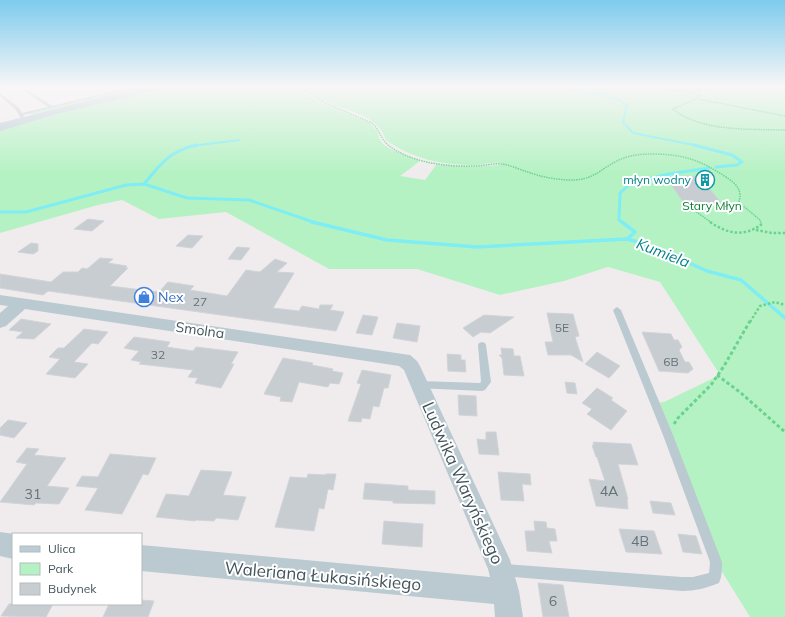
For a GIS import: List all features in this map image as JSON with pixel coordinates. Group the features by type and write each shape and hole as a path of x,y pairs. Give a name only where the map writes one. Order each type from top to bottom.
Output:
{"main road":[{"path":"0,127 27,116"}],"street":[{"name":"Smolna","path":"0,300 399,358"},
{"path":"0,322 21,304"},
{"name":"Ludwika Waryńskiego","path":"399,358 411,366 420,385 503,580 509,617"},
{"path":"0,544 12,546"},
{"name":"Waleriana Łukasińskiego","path":"142,558 476,590 503,580"}],"lane":[{"path":"503,580 693,584 714,578 716,562 668,435 617,310"},
{"path":"420,385 482,387 486,382 482,345"}],"path":[{"path":"355,116 378,127 386,144 393,148 427,162 442,165 474,166 500,164 509,165 531,173 560,179 580,180 596,175 626,157 644,154 682,155 707,164 736,185 741,195 739,201 741,204 760,220 761,225 756,230"},
{"path":"680,116 703,123 744,129 785,130"},
{"path":"688,206 725,230 736,233 746,233 756,230 772,233 785,233"},
{"path":"668,435 678,418 710,385 729,358 747,325 760,306 775,302 785,305"},
{"path":"717,375 741,393 785,432"}],"green space":[{"name":"Stary Młyn","path":"41,116 352,116 370,123 378,132 379,138 383,144 390,149 420,161 400,176 425,180 436,165 475,167 500,165 502,163 495,162 477,165 462,165 428,160 396,147 386,140 382,131 376,124 363,116 785,116 785,617 750,617 716,562 655,403 664,402 720,375 660,282 608,267 564,281 500,295 417,269 329,269 226,212 159,219 122,200 98,205 0,233 0,128"}],"building":[{"path":"683,176 700,177 722,204 683,202 668,180"},
{"path":"88,219 104,221 92,231 74,229"},
{"path":"188,235 203,236 192,248 176,246"},
{"path":"31,243 38,244 38,251 33,254 18,252"},
{"path":"237,247 250,248 241,260 228,259"},
{"path":"100,258 113,259 108,263 127,266 125,268 128,268 110,286 159,292 168,282 194,286 190,290 227,296 246,270 260,272 275,259 287,263 277,272 294,273 273,308 299,311 302,306 319,309 320,305 333,305 330,310 344,312 336,331 48,291 43,295 0,288 0,274 51,282 63,272 78,272 82,268 87,269"},
{"path":"547,313 573,314 579,336 575,337 583,362 571,355 548,355 545,342 553,342"},
{"path":"363,315 378,317 372,335 356,333"},
{"path":"484,315 514,317 490,333 481,332 473,337 463,328"},
{"path":"21,319 51,324 34,339 16,338 23,332 9,330"},
{"path":"397,323 420,326 417,342 393,338"},
{"path":"84,329 108,332 98,344 92,343 74,362 88,364 75,378 46,374 60,359 49,357 58,348 64,348"},
{"path":"642,332 671,334 674,340 678,340 682,347 679,350 685,362 689,362 693,369 688,373 659,371"},
{"path":"134,337 170,342 167,347 193,351 196,347 238,352 231,364 234,364 221,388 195,383 198,378 188,377 193,370 139,364 141,362 131,360 139,351 124,348"},
{"path":"501,348 513,349 514,356 520,356 524,376 504,375 502,358 499,355 502,355"},
{"path":"597,352 620,366 609,378 585,364"},
{"path":"447,354 461,355 461,360 465,360 466,372 448,371"},
{"path":"283,358 313,363 312,365 333,369 332,371 343,373 339,384 330,383 328,387 299,382 292,402 280,401 281,397 264,394"},
{"path":"362,370 391,375 388,388 384,388 379,407 373,406 370,419 362,418 361,422 348,421 361,384 357,383"},
{"path":"565,382 575,383 577,394 567,393"},
{"path":"597,388 613,398 611,400 627,411 611,430 587,414 592,409 582,403"},
{"path":"458,395 476,396 477,416 459,415"},
{"path":"8,420 27,423 14,438 0,435 0,428"},
{"path":"486,432 496,432 499,455 479,454 477,439 486,440"},
{"path":"593,442 631,444 638,465 618,464 628,499 628,509 596,506 589,479 605,481 592,445 594,445"},
{"path":"27,448 39,449 34,455 66,458 47,486 69,488 59,504 36,503 34,505 0,502 27,464 16,462"},
{"path":"110,454 156,458 148,475 143,474 122,514 85,510 98,488 76,486 82,476 98,477"},
{"path":"201,470 232,472 223,495 246,497 238,520 216,518 214,521 195,521 156,517 166,494 189,496"},
{"path":"498,472 530,474 531,485 522,484 524,501 501,500"},
{"path":"308,474 336,474 333,490 328,489 324,509 319,508 314,531 275,527 290,477 307,478"},
{"path":"365,483 408,486 408,490 435,491 435,504 393,503 393,501 363,499"},
{"path":"650,501 671,503 675,515 653,513"},
{"path":"384,521 423,524 422,547 382,544"},
{"path":"534,521 546,522 547,528 555,529 557,541 549,541 552,553 527,551 525,531 535,531"},
{"path":"619,529 654,531 662,554 626,552"},
{"path":"678,534 696,536 702,554 683,552"},
{"path":"538,583 563,585 569,617 543,617"},
{"path":"142,600 154,601 148,617 103,617 109,605 142,605"},
{"path":"9,604 52,605 46,617 1,616"}],"waterway":[{"name":"Kumiela","path":"624,116 623,122 633,133 694,145"},
{"path":"195,146 239,140"},
{"name":"Kumiela","path":"694,145 699,146"},
{"name":"Kumiela","path":"694,145 732,155 742,162 737,165 716,167"},
{"path":"144,184 166,159 179,151 195,146"},
{"name":"Kumiela","path":"623,223 619,220 620,193 631,183 669,174 709,168"},
{"path":"0,212 26,212 126,185 144,184"},
{"path":"144,184 187,198 249,200 316,223"},
{"name":"Kumiela","path":"622,222 635,232 627,239"},
{"path":"316,223 387,240 477,247 627,239"},
{"name":"Kumiela","path":"627,239 649,245 707,271 741,280 785,318"}],"place":[{"name":"młyn wodny","path":"705,180"},
{"name":"Nex","path":"144,297"}]}
